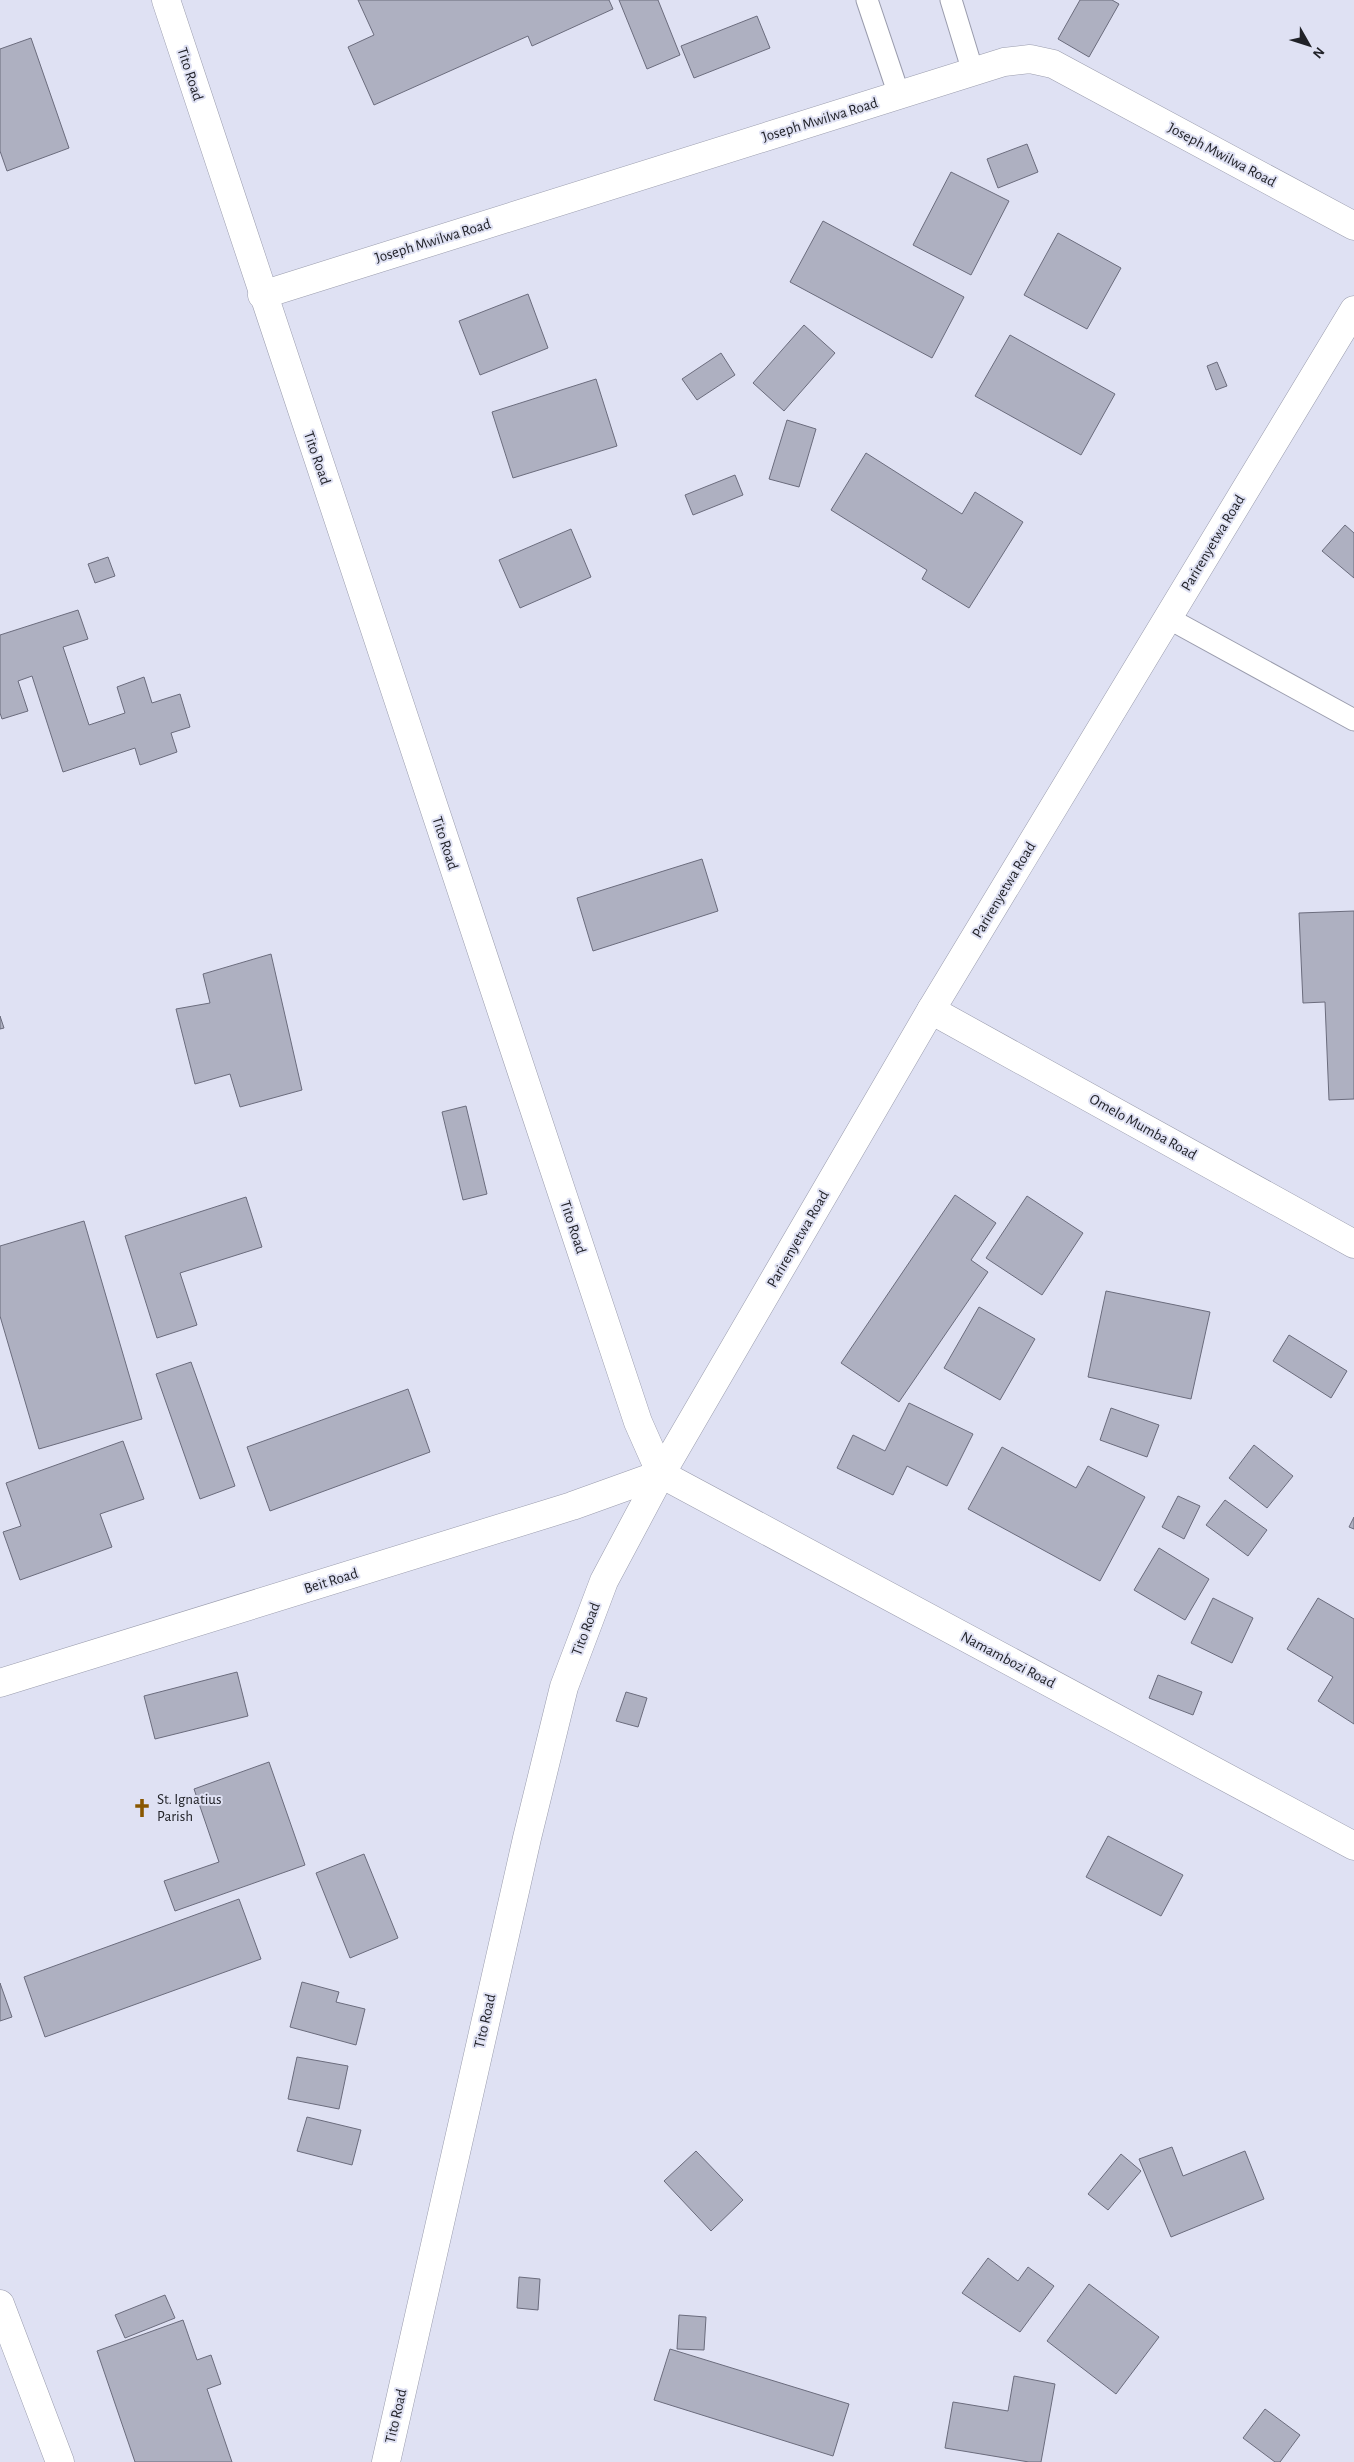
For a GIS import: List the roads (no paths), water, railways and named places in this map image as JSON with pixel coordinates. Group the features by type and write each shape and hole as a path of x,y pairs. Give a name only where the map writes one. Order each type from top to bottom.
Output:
{"street":[{"name":"Tito Road","path":"166,0 262,295 634,1412 661,1474 604,1582 564,1687 527,1838 388,2462"},
{"name":"Joseph Mwilwa Road","path":"262,295 1004,62 1021,60 1053,64 1354,226"},
{"name":"Parirenyetwa Road","path":"661,1474 931,1010 1354,310"},
{"name":"Omelo Mumba Road","path":"931,1010 1354,1244"},
{"name":"Beit Road","path":"0,1683 572,1506 661,1474"},
{"name":"Namambozi Road","path":"661,1474 1354,1846"},
{"path":"0,2304 60,2462"}],"lane":[{"path":"866,0 899,95"},
{"path":"951,0 973,72"},
{"path":"1168,618 1354,720"}],"place":[{"name":"St. Ignatius Parish","path":"142,1808"}]}
